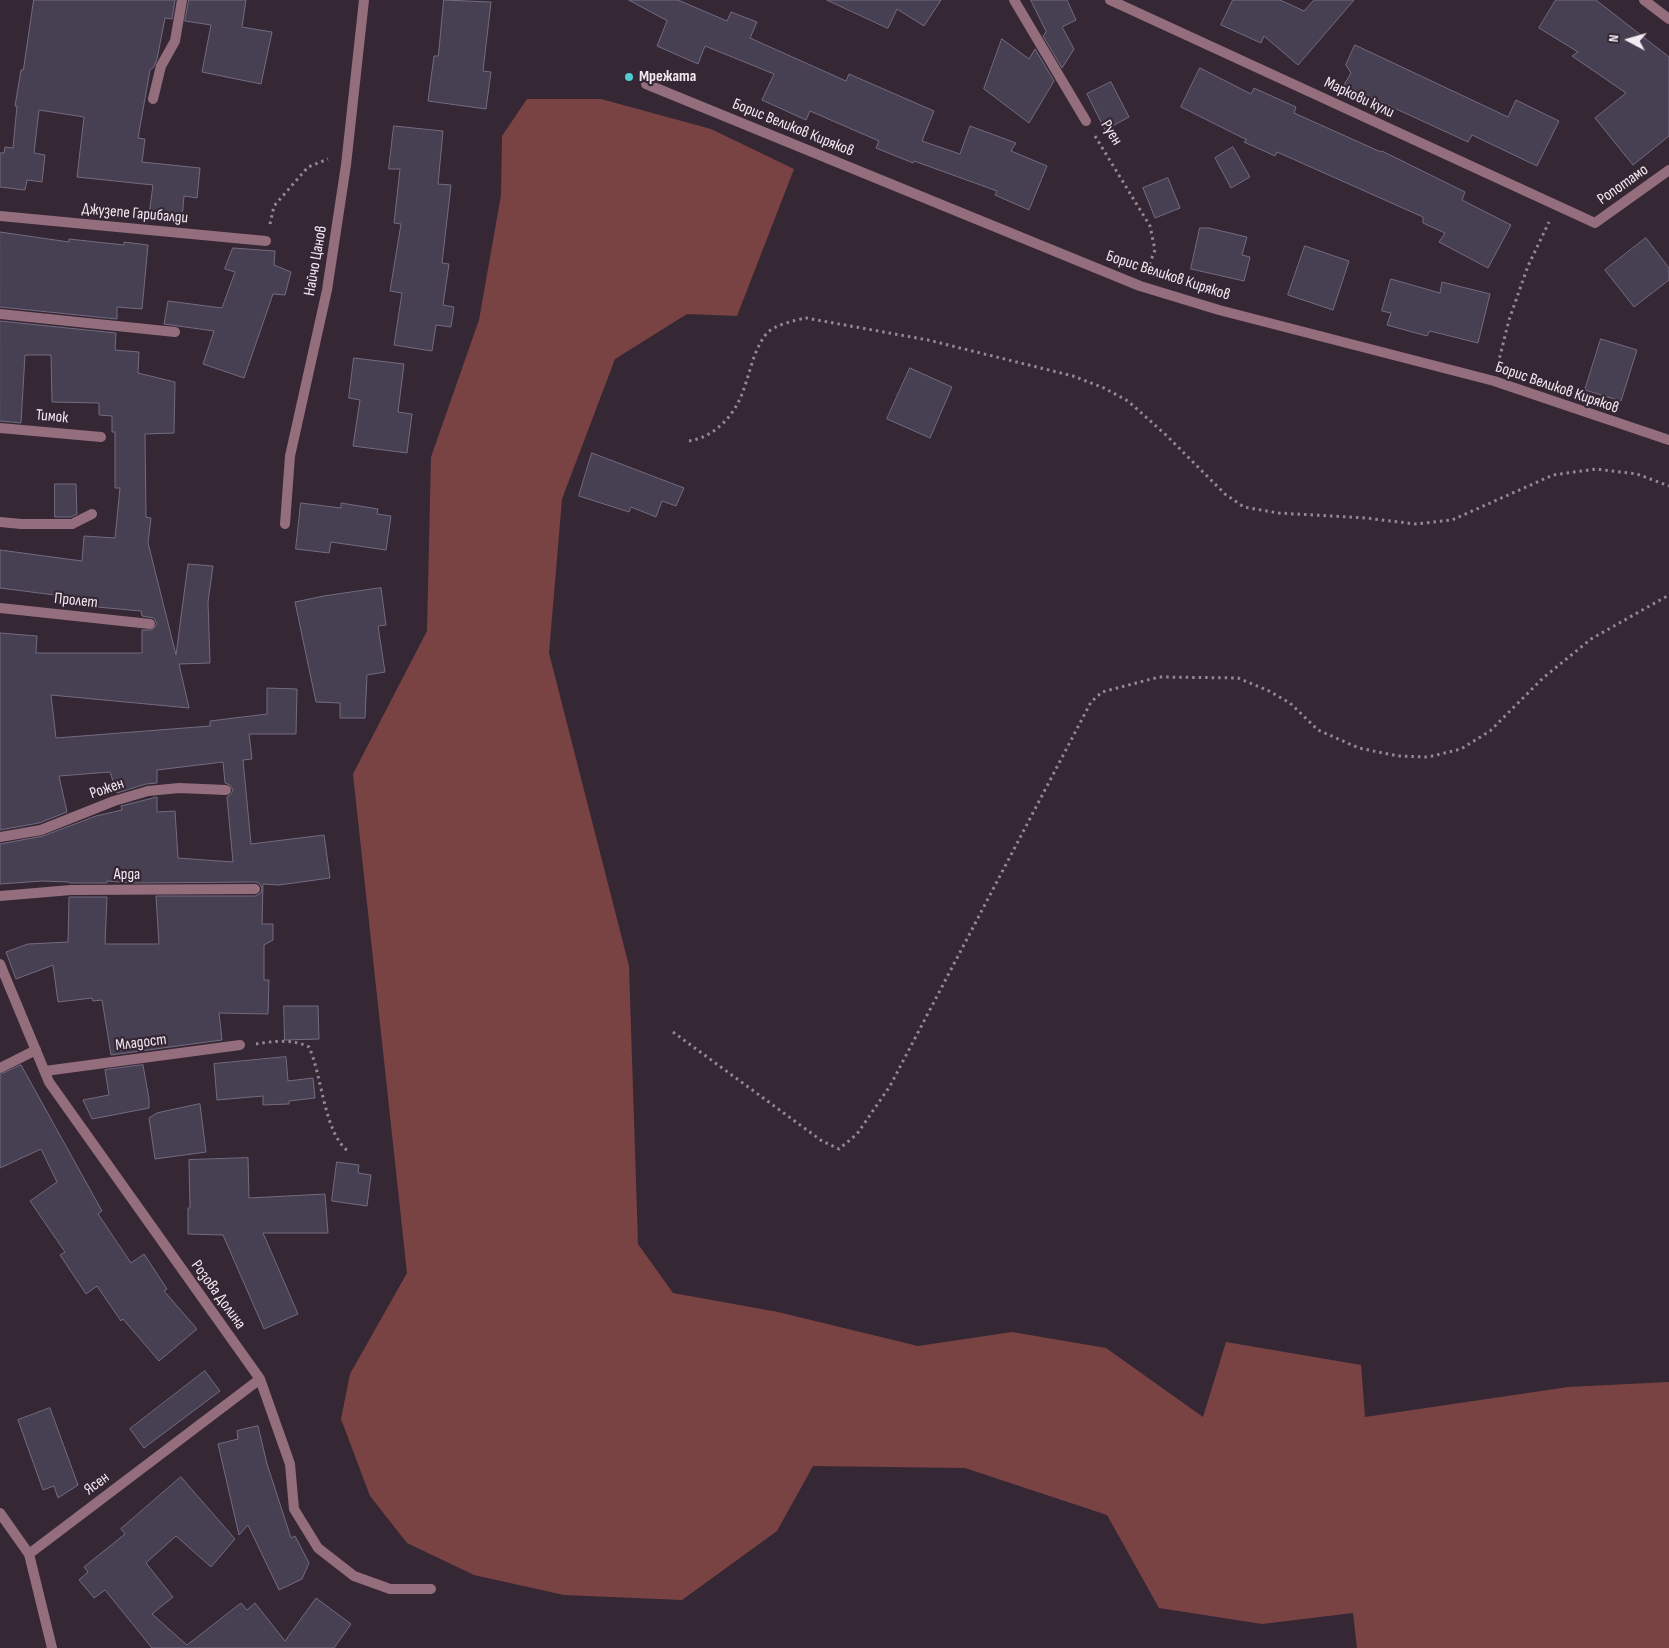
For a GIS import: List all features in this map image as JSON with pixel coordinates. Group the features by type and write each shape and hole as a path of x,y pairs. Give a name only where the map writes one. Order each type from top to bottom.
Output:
{"street":[{"path":"153,99 161,66 175,40 182,0"},
{"name":"Найчо Цанов","path":"285,524 290,456 327,290 348,152 364,0"},
{"name":"Руен","path":"1014,0 1086,121"},
{"name":"Маркови кули","path":"1110,0 1595,223"},
{"path":"1644,0 1669,19"},
{"name":"Борис Великов Киряков","path":"646,84 1140,286 1219,310 1494,382 1669,440"},
{"name":"Ропотамо","path":"1595,223 1669,170"},
{"name":"Джузепе Гарибалди","path":"0,216 266,241"},
{"path":"0,314 175,332"},
{"name":"Тимок","path":"0,428 101,436"},
{"path":"0,522 72,524 92,514"},
{"name":"Пролет","path":"0,608 150,624"},
{"name":"Рожен","path":"0,837 41,830 114,801 148,791 179,788 226,790"},
{"name":"Арда","path":"0,896 71,890 255,889"},
{"name":"Розова Долина","path":"0,964 49,1082 260,1378 290,1464 294,1509 318,1548 354,1576 390,1589 432,1589"},
{"name":"Младост","path":"45,1071 240,1045"},
{"path":"0,1068 36,1050"},
{"name":"Ясен","path":"29,1554 260,1378"},
{"path":"0,1513 29,1554 52,1648"}],"path":[{"name":"Руен","path":"1086,121 1150,226 1155,250 1140,286"},
{"path":"266,241 274,206 308,167 348,152"},
{"path":"1494,382 1509,320 1528,266 1557,206"},
{"path":"689,441 700,439 722,426 741,396 757,350 768,332 789,322 806,318 928,340 1073,376 1104,388 1128,401 1166,435 1225,494 1244,507 1278,513 1366,518 1415,524 1452,520 1553,475 1596,469 1637,474 1669,486"},
{"path":"673,1032 822,1141 839,1149 857,1134 890,1086 1091,702 1102,692 1159,677 1238,678 1269,691 1290,703 1318,730 1359,748 1398,756 1428,757 1461,750 1490,731 1543,678 1591,639 1669,595"},
{"path":"240,1045 294,1042 302,1043 309,1047 329,1119 342,1146 348,1151"}],"shaded area":[{"path":"527,99 601,99 711,129 794,169 737,316 687,314 615,359 562,499 549,653 629,966 638,1244 673,1293 778,1312 918,1346 1012,1332 1106,1348 1203,1417 1226,1342 1361,1365 1365,1417 1568,1387 1669,1382 1669,1648 1357,1648 1353,1613 1262,1624 1159,1608 1107,1515 965,1468 813,1466 777,1531 682,1600 564,1595 474,1575 407,1543 370,1496 341,1419 350,1374 407,1273 353,774 427,631 431,457 479,320 501,195 502,136"}],"building":[{"path":"34,0 175,0 172,19 165,18 157,59 154,67 150,70 138,138 145,139 142,162 200,168 197,198 184,196 182,219 149,215 153,185 77,177 84,117 39,110 34,153 45,155 42,182 27,180 25,190 0,187 0,153 4,153 5,147 13,148 17,106 15,106 21,70 23,70"},
{"path":"189,0 246,0 242,27 272,32 261,84 202,72 211,25 185,21"},
{"path":"444,0 491,2 483,71 491,72 486,109 428,101 434,56 438,56"},
{"path":"629,0 678,0 727,21 731,12 757,22 750,38 846,81 849,74 934,111 922,141 960,154 970,126 1016,143 1011,151 1047,166 1029,210 995,195 997,191 914,161 913,163 876,148 879,141 810,111 806,120 762,100 774,74 705,46 698,64 657,46 667,21"},
{"path":"827,0 941,0 924,26 897,9 888,28"},
{"path":"1031,0 1067,0 1076,20 1062,27 1074,49 1062,68 1043,36 1046,32"},
{"path":"1233,0 1280,0 1304,11 1314,0 1354,0 1298,65 1264,36 1261,43 1221,25"},
{"path":"1556,0 1596,0 1669,57 1669,136 1633,165 1595,118 1626,93 1572,56 1578,52 1539,28"},
{"path":"1002,39 1029,59 1035,49 1054,81 1029,123 984,89"},
{"path":"1355,45 1508,117 1516,100 1559,121 1537,166 1472,135 1468,142 1344,85 1351,73 1346,65"},
{"path":"1200,68 1251,94 1254,88 1296,107 1294,113 1382,151 1465,192 1462,200 1511,225 1488,268 1439,242 1445,233 1423,223 1423,217 1277,152 1275,156 1244,142 1247,140 1181,107"},
{"path":"1111,82 1129,117 1105,130 1087,94"},
{"path":"394,126 443,131 438,184 451,185 442,263 449,264 443,305 454,307 451,327 436,325 432,351 394,345 402,293 390,291 401,224 394,223 400,169 389,169"},
{"path":"1233,147 1250,177 1231,188 1215,158"},
{"path":"1168,178 1180,208 1155,218 1143,188"},
{"path":"1200,228 1209,228 1247,237 1242,255 1250,257 1244,281 1191,269"},
{"path":"0,232 69,242 69,239 124,245 124,242 148,245 142,309 117,307 117,319 0,307"},
{"path":"1646,238 1669,268 1669,280 1634,307 1605,270"},
{"path":"1305,246 1349,261 1333,310 1288,295"},
{"path":"233,248 275,251 274,265 291,272 285,295 273,294 244,378 203,364 214,331 164,324 168,301 222,308 235,272 225,269"},
{"path":"1391,279 1440,293 1442,282 1490,294 1478,343 1430,331 1427,336 1387,325 1391,313 1382,311"},
{"path":"0,321 116,333 115,350 139,352 138,373 175,382 174,433 145,434 146,517 151,518 148,543 176,655 188,564 213,566 208,602 210,663 179,664 189,708 51,695 56,738 210,726 210,721 267,714 267,688 297,689 296,734 249,734 252,759 243,760 251,844 324,835 330,878 279,885 263,884 262,924 273,924 273,940 264,945 264,980 269,980 268,1014 219,1013 222,1040 111,1055 102,1000 93,1001 92,998 58,1002 53,965 16,979 6,952 28,944 68,942 69,897 107,897 105,944 159,944 156,896 255,896 261,893 262,888 259,883 255,882 132,883 107,881 107,883 69,883 42,881 0,884 0,844 43,836 96,816 122,810 121,806 157,797 157,812 175,811 178,858 233,862 227,797 233,790 230,785 225,783 223,762 157,770 157,783 146,784 117,793 110,772 59,776 67,812 39,823 0,830 0,633 37,636 36,653 142,653 142,630 152,630 157,624 154,618 142,616 141,611 86,606 86,599 0,588 0,550 82,561 84,536 115,538 120,488 115,488 115,432 112,432 112,416 99,415 99,403 52,402 51,355 25,355 21,423 0,421"},
{"path":"1601,339 1637,350 1621,401 1585,390"},
{"path":"354,358 404,364 398,412 412,414 407,453 353,446 360,400 349,398"},
{"path":"910,368 952,387 930,438 887,419"},
{"path":"592,453 684,488 676,506 662,501 656,517 631,507 629,512 579,496"},
{"path":"55,484 76,484 77,514 71,517 55,517"},
{"path":"301,503 341,508 341,503 378,509 377,514 391,516 386,550 331,542 329,553 296,549"},
{"path":"381,588 386,625 378,626 385,672 367,675 365,718 340,718 340,703 316,702 295,602"},
{"path":"284,1006 318,1006 319,1039 285,1040"},
{"path":"286,1057 288,1081 313,1078 315,1098 289,1101 289,1104 263,1105 263,1096 217,1100 214,1064"},
{"path":"21,1065 102,1211 98,1214 131,1263 144,1254 167,1289 164,1291 197,1329 159,1361 123,1319 121,1321 97,1286 86,1294 60,1255 65,1252 30,1201 57,1182 41,1149 0,1168 0,1075"},
{"path":"143,1065 149,1108 92,1119 83,1100 109,1095 105,1070"},
{"path":"200,1104 206,1152 155,1159 149,1118 157,1113"},
{"path":"248,1158 249,1198 325,1194 328,1233 263,1233 298,1314 264,1329 223,1235 188,1234 188,1208 190,1208 189,1160"},
{"path":"337,1162 359,1165 358,1173 371,1175 367,1206 332,1201"},
{"path":"205,1371 220,1391 144,1448 130,1429"},
{"path":"50,1408 78,1485 58,1498 54,1486 43,1490 18,1420"},
{"path":"258,1426 267,1464 291,1538 295,1536 309,1563 302,1579 279,1590 248,1525 239,1535 218,1444 238,1439 237,1431"},
{"path":"181,1477 235,1539 211,1567 176,1536 146,1563 173,1597 152,1614 187,1645 241,1603 247,1610 255,1603 285,1641 316,1598 351,1624 334,1648 152,1648 105,1590 94,1598 79,1580 88,1572 84,1567 125,1534 121,1529"}],"place":[{"name":"Мрежата","path":"629,77"}]}
